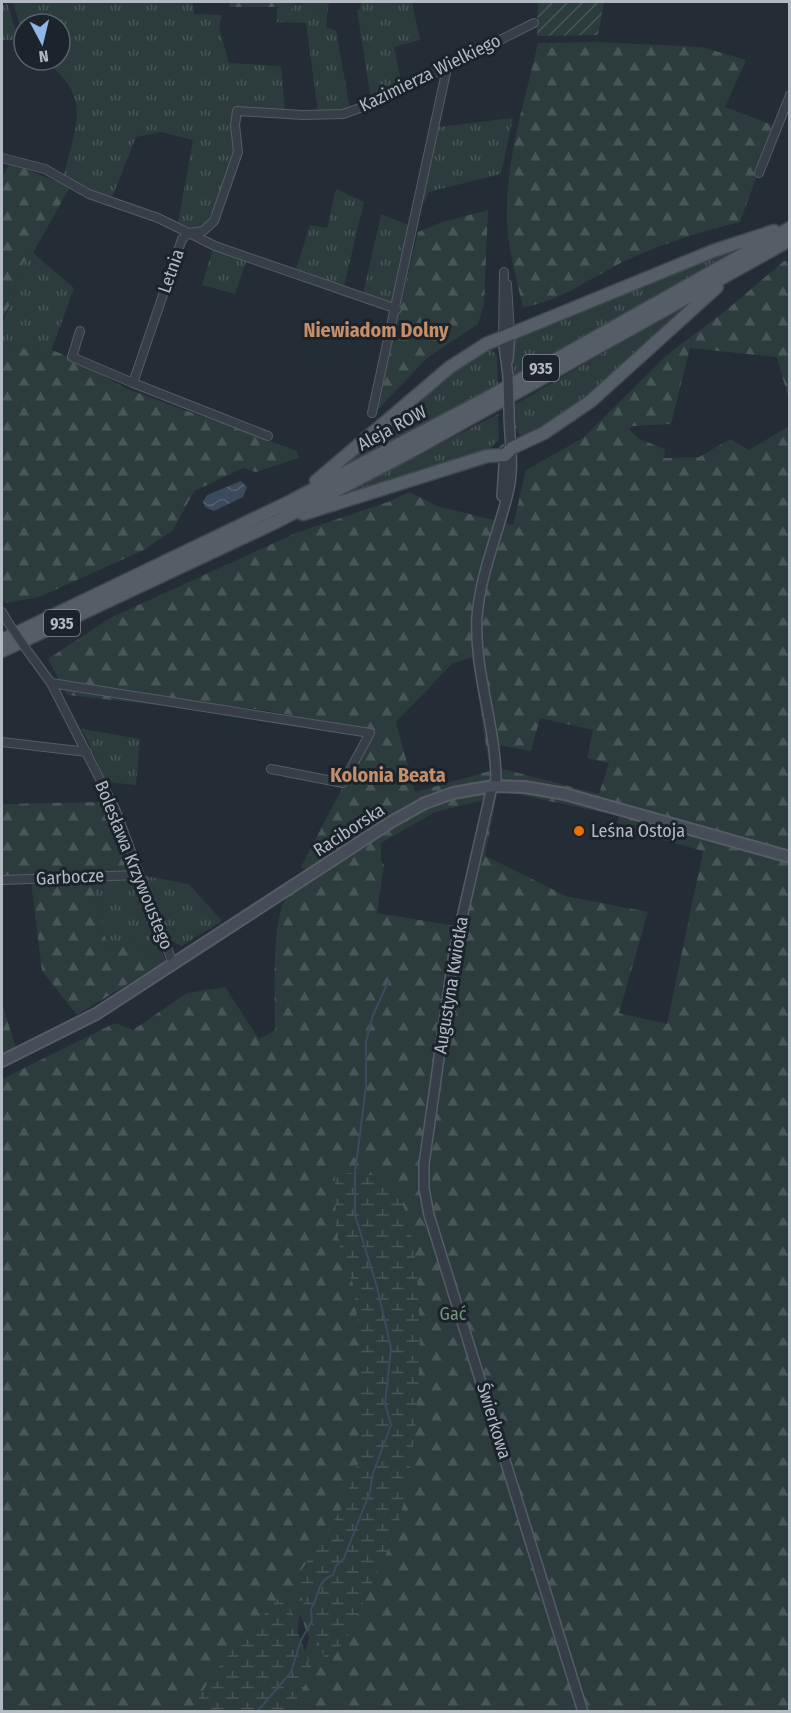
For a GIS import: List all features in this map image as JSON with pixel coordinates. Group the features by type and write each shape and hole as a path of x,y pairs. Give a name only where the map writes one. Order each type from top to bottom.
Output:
{"main road":[{"path":"289,502 328,473 450,367 468,355 507,335 714,251 789,227"},
{"name":"Aleja ROW","path":"2,640 289,502 498,392 789,227"},
{"name":"Aleja ROW","path":"2,651 276,522 429,442 789,240"},
{"path":"276,522 508,451 544,433 591,401 734,272"},
{"name":"Raciborska","path":"2,1061 96,1014 408,812 453,793 494,786 525,787 565,794 789,857"}],"street":[{"name":"Kazimierza Wielkiego","path":"189,233 203,231 214,221 238,152 237,111 303,115 342,114 374,103 534,23"},
{"path":"372,413 397,309 447,68"},
{"path":"759,173 789,95"},
{"path":"2,158 45,169 89,194 158,218 189,233"},
{"name":"Letnia","path":"133,383 182,239 189,233 215,246 397,309"},
{"path":"504,272 509,295 507,335 504,272"},
{"path":"80,331 72,357 268,436"},
{"name":"Augustyna Kwiotka","path":"424,1188 424,1164 454,952 496,772 480,669 477,616 485,573 503,507 509,425 507,335"},
{"name":"Bolesława Krzywoustego","path":"2,612 51,683 116,811 173,964"},
{"path":"51,683 196,707 245,711 370,733 344,783 271,769"},
{"path":"2,742 87,752"},
{"name":"Garbocze","path":"2,880 138,875"},
{"name":"Świerkowa","path":"424,1188 429,1215 583,1712"}],"green space":[{"path":"13,2 193,2 194,14 222,15 219,27 229,63 281,66 285,111 234,109 234,153 220,194 205,227 189,227 178,222 193,140 161,132 136,137 112,198 64,175 76,126 77,112 75,99 69,87 57,72 72,72 72,12 16,12"},
{"path":"230,2 311,2 296,3 285,18 280,16 279,7 229,7"},
{"path":"311,2 315,13 328,8 326,27 336,31 350,109 318,112 306,23 277,22 277,8"},
{"path":"311,2 329,2 328,8 315,13"},
{"path":"361,2 412,2 420,40 394,47 402,86 371,100 357,10 360,9"},
{"path":"538,2 604,2 598,35 537,36"},
{"path":"7,3 12,18 12,40 2,40 2,5"},
{"path":"597,42 702,47 746,60 725,107 775,126 740,222 654,249 627,260 550,300 523,307 509,242 507,198 517,131 538,43"},
{"path":"513,118 501,174 428,192 425,202 422,201 438,127"},
{"path":"10,163 70,187 33,253 18,268 12,301 2,319 2,178"},
{"path":"336,189 364,202 344,286 296,269 310,225 327,228"},
{"path":"488,210 484,304 478,324 427,358 375,413 418,232 442,222"},
{"path":"381,214 411,226 395,305 363,295"},
{"path":"763,236 514,377 513,337"},
{"path":"213,249 247,259 235,294 202,285"},
{"path":"33,253 74,288 49,357 2,341 2,323 12,301 18,268"},
{"name":"Gać","path":"784,261 789,261 789,400 777,357 690,348 671,424 632,426 629,429 639,439 665,449 664,458 699,457 730,439 749,450 789,426 789,1711 280,1711 298,1676 309,1638 300,1614 297,1632 249,1711 2,1712 2,1079 115,1023 133,1030 187,993 225,987 259,1039 275,1030 275,962 281,909 293,892 320,875 301,867 372,731 248,708 201,705 186,708 67,695 48,659 110,618 296,533 388,502 409,492 437,506 513,525 526,470 583,438 668,354 724,312","holes":["472,657 490,771 415,792 396,722 452,664","540,718 593,730 587,758 609,763 599,794 499,768 497,745 531,751","498,790 619,816 617,827 703,851 667,1024 619,1013 648,912 566,896 485,856","484,800 456,926 377,913 384,865 381,861 381,843 435,812"]},
{"path":"701,296 569,413 525,437 519,435 515,428 514,405"},
{"path":"2,341 49,357 52,350 127,389 297,451 299,458 256,472 243,468 194,491 173,530 144,550 39,597 5,603 2,599"},
{"path":"486,349 492,350 497,357 498,385 327,477 452,371"},
{"path":"498,414 499,440 492,446 491,451 320,506"},
{"path":"82,729 140,739 136,785 107,782"},
{"path":"107,802 134,871 2,876 2,804"},
{"path":"145,876 189,884 222,921 181,946 168,938"},
{"path":"132,879 166,962 159,965 137,940 108,949 91,880"},
{"path":"91,880 108,949 137,940 159,965 77,1015 42,971 31,881"},
{"path":"2,1003 16,1048 2,1054"},
{"path":"335,1172 383,1176 400,1197 410,1228 416,1267 419,1358 413,1449 399,1521 350,1632 339,1648 325,1660 295,1580 342,1508 359,1461 361,1350 353,1284 340,1249 336,1224"},
{"path":"283,1593 313,1672 289,1711 193,1711 222,1664"}],"water":[{"path":"241,481 247,487 243,497 214,511 205,507 203,502 207,495"}],"waterway":[{"path":"257,1712 291,1672 301,1640 312,1621 311,1609 321,1585 333,1575 336,1566 344,1558 370,1492 372,1476 391,1425 385,1404 391,1348 377,1287 355,1215 355,1173 366,1086 366,1042 373,1015 388,982"}],"place":[{"name":"Leśna Ostoja","path":"579,831"}],"district":[{"name":"Niewiadom Dolny","path":"376,330"},
{"name":"Kolonia Beata","path":"388,775"}]}
